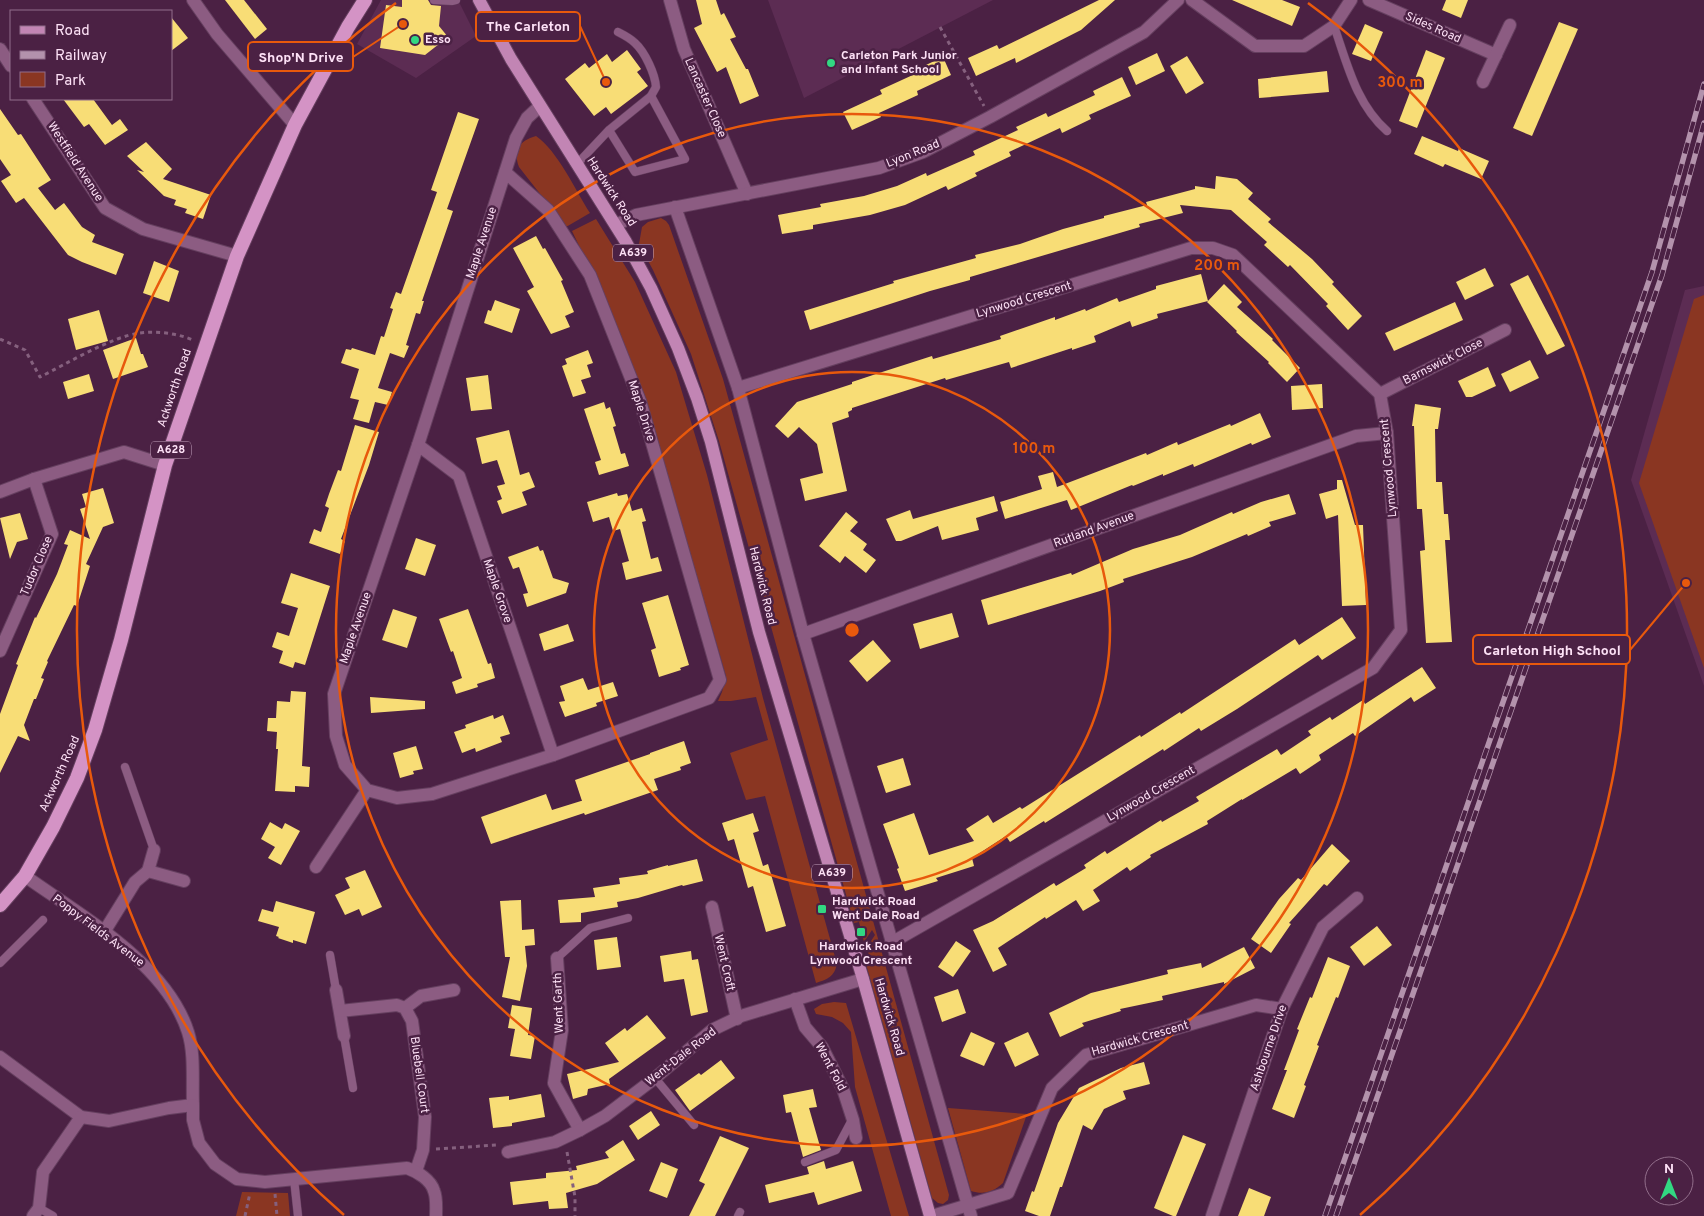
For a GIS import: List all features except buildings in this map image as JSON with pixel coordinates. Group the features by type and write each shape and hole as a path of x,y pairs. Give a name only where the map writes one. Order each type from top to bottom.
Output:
{"highway":[{"name":"Ackworth Road","path":"0,905 25,876 53,827 77,778 95,730 121,640 165,465 237,256 295,125 365,0"}],"main road":[{"name":"Hardwick Road","path":"479,0 540,106 616,225 651,288 678,348 697,398 711,442 759,632 864,979 931,1216"}],"street":[{"path":"193,0 217,34 295,125"},
{"name":"Lancaster Close","path":"670,0 684,49 747,194"},
{"name":"Lyon Road","path":"616,225 636,214 879,168 923,152 1144,32 1178,0"},
{"path":"1192,0 1255,46 1304,46 1334,26 1351,0"},
{"name":"Sides Road","path":"1370,0 1496,55"},
{"path":"1483,82 1510,25"},
{"path":"0,49 10,64"},
{"name":"Westfield Avenue","path":"34,100 105,208 143,229 237,256"},
{"name":"Maple Avenue","path":"367,790 345,765 336,736 334,694 418,445 516,138 521,126 540,106"},
{"name":"Maple Drive","path":"505,172 548,210 590,276 640,401 720,680 709,698 553,754"},
{"name":"Hardwick Road","path":"675,207 738,388 802,634 969,1211"},
{"name":"Lynwood Crescent","path":"738,388 1191,248 1213,248 1233,255 1380,394 1387,433 1401,630 1373,668 891,943"},
{"name":"Barnswick Close","path":"1380,394 1505,330"},
{"name":"Rutland Avenue","path":"802,634 1347,439 1356,436 1387,433"},
{"name":"Maple Grove","path":"418,445 458,476 553,754"},
{"path":"0,492 34,479 124,452 165,465"},
{"name":"Tudor Close","path":"0,651 52,534 34,479"},
{"path":"316,867 367,790 398,798 432,794 553,754"},
{"path":"104,932 135,882 148,871 154,850"},
{"path":"148,871 184,881"},
{"name":"Poppy Fields Avenue","path":"25,876 104,932 144,964 173,999 188,1033 192,1062 193,1120 198,1143 215,1164 237,1179 273,1181 407,1168 416,1171"},
{"name":"Ashbourne Drive","path":"1212,1216 1282,1009 1323,927 1357,898"},
{"name":"Went Croft","path":"712,907 737,1019"},
{"name":"Went Garth","path":"557,958 562,1030 554,1083 580,1130"},
{"name":"Went-Dale Road","path":"508,1152 565,1138 605,1116 655,1078 712,1030 737,1019 795,999 864,979"},
{"path":"336,990 344,1036"},
{"path":"340,1012 397,1005 405,1008 421,996 454,990"},
{"name":"Went Fold","path":"795,999 805,1027 822,1046 843,1089 856,1138"},
{"name":"Hardwick Crescent","path":"931,1216 969,1211 1008,1193 1052,1088 1086,1055 1256,1005 1282,1009"},
{"name":"Bluebell Court","path":"405,1008 412,1021 425,1117 423,1150 416,1171"},
{"path":"0,1057 81,1117 109,1121 169,1108 193,1105"},
{"path":"36,1212 43,1172 81,1117"},
{"path":"416,1171 423,1176 434,1190 436,1216"}],"lane":[{"path":"434,0 456,0"},
{"path":"1334,26 1360,98 1376,121 1387,131"},
{"path":"577,164 609,130 651,96 656,87 655,77 636,44 618,32"},
{"path":"609,130 635,172 685,159 651,96"},
{"path":"125,768 154,850"},
{"path":"557,958 590,928 628,918"},
{"path":"0,963 43,920"},
{"path":"330,955 336,990"},
{"path":"344,1036 353,1088"},
{"path":"655,1078 694,1125"},
{"path":"805,1162 836,1150 852,1120"},
{"path":"294,1179 298,1216"},
{"path":"36,1212 53,1216"}],"path":[{"path":"940,28 990,117"},
{"path":"0,339 25,350 40,377 109,343 138,333 157,332 180,335 206,344"},
{"path":"565,1138 575,1196 575,1216"},
{"path":"423,1150 496,1144 508,1152"},
{"path":"245,1216 253,1180"},
{"path":"273,1181 277,1216"}],"shaded area":[{"name":"Esso","path":"381,0 458,0 476,36 416,78 357,44"},
{"name":"Carleton Park Junior and Infant School","path":"768,0 993,0 804,98"},
{"path":"1704,286 1704,686 1631,480 1685,290"}],"green space":[{"path":"536,136 544,142 559,161 590,213 566,227 519,167 517,161 519,147 525,141"},
{"path":"661,218 669,225 723,379 949,1195 948,1200 943,1204 938,1203 932,1198 864,957 869,956 867,947 875,935 872,930 864,942 859,922 854,923 719,441 691,354 653,270 639,244 642,227 648,222"},
{"path":"596,219 635,282 676,372 707,475 763,698 837,964 830,977 816,983 765,796 746,800 730,753 768,740 756,697 718,701 726,676 660,451 607,304 572,231"},
{"path":"1704,295 1704,668 1639,483 1694,299"},
{"path":"846,1003 909,1216 891,1216 855,1087 851,1032 843,1023 832,1017 816,1014 814,1009 822,1004"},
{"path":"948,1108 1027,1114 1003,1183 996,1189 984,1193 971,1191"},
{"path":"242,1192 288,1193 290,1216 236,1216"}],"railway":[{"path":"1325,1216 1652,272 1704,84"},
{"path":"1336,1216 1662,275 1704,123"}],"place":[{"name":"Shop'N Drive","path":"403,24"},
{"name":"Esso","path":"415,40"},
{"name":"Carleton Park Junior and Infant School","path":"831,63"},
{"name":"The Carleton","path":"606,82"},
{"name":"Carleton High School","path":"1686,583"},
{"name":"Hardwick Road Went Dale Road","path":"822,909"},
{"name":"Hardwick Road Lynwood Crescent","path":"861,932"}]}
